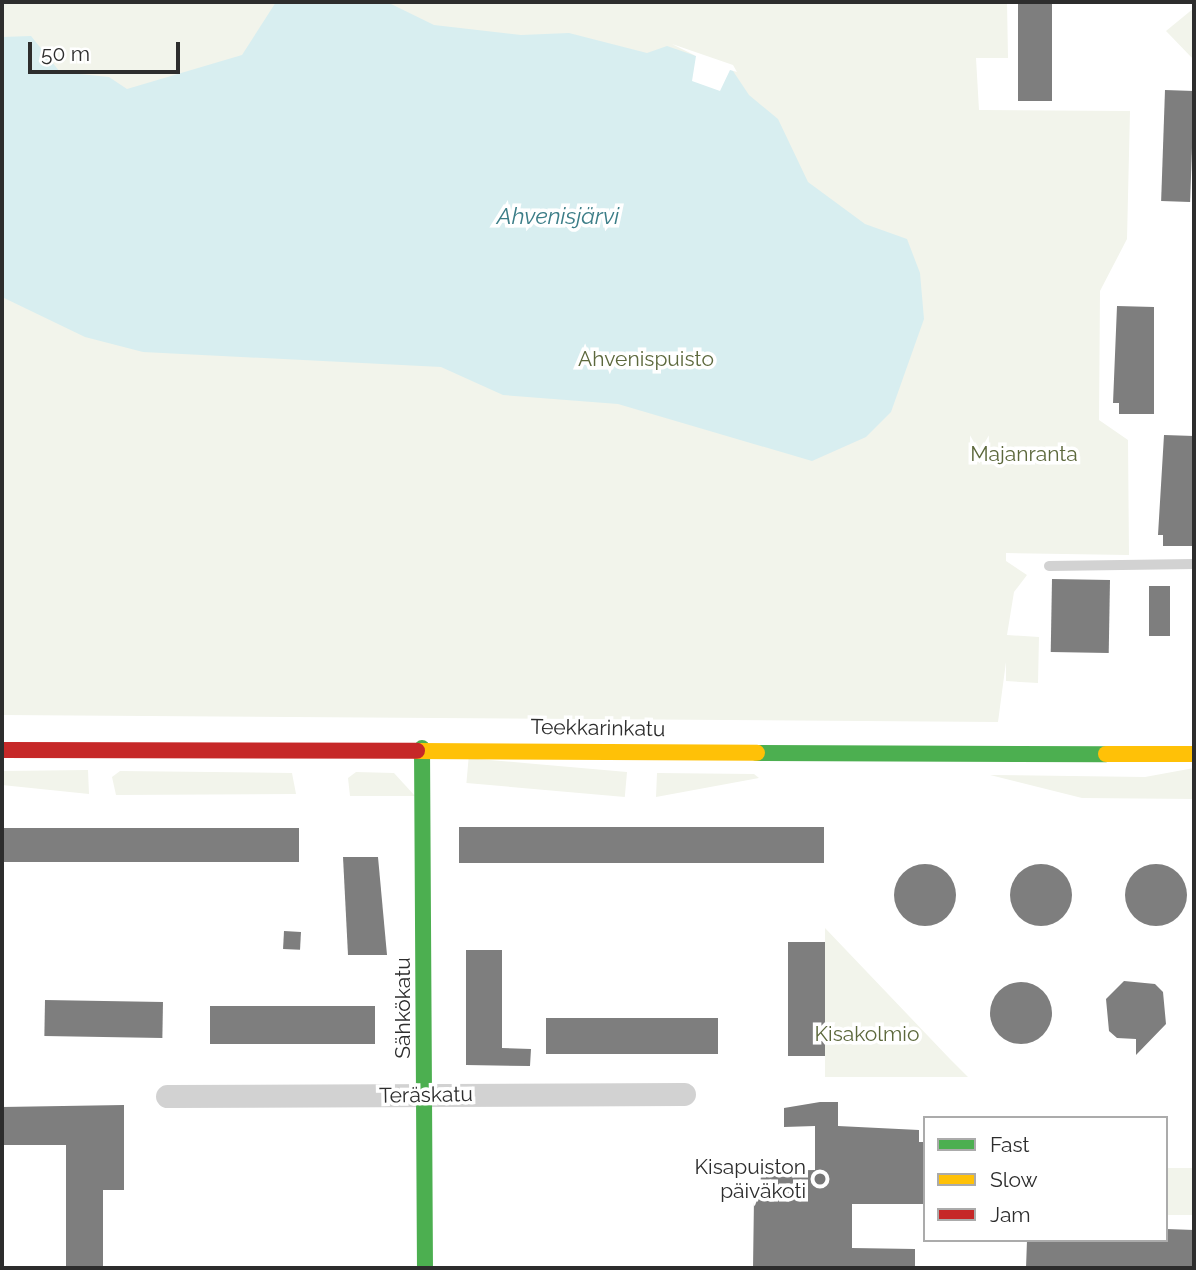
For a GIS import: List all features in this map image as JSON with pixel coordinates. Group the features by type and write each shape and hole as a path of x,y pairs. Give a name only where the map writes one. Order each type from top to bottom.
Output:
{"street":[{"name":"Teekkarinkatu","path":"2,750 422,748 1194,754"},
{"name":"Sähkökatu","path":"422,748 425,1268"},
{"name":"Teräskatu","path":"167,1096 684,1094"}],"lane":[{"path":"1049,566 1194,564"}],"green space":[{"name":"Ahvenispuisto","path":"2,2 1007,2 1008,58 976,58 979,110 1130,111 1127,239 1100,291 1099,420 1128,440 1129,555 1006,553 1006,561 1027,575 1014,592 1007,635 1039,637 1038,683 1006,681 1006,662 998,722 2,715"},
{"path":"1194,8 1194,60 1166,31"},
{"path":"469,758 627,772 625,797 466,783"},
{"path":"1194,768 1194,799 1082,798 990,775 1145,777"},
{"path":"88,770 89,794 2,785 2,771"},
{"path":"120,771 292,773 296,794 116,795 112,777"},
{"path":"356,772 394,773 415,796 350,796 348,778"},
{"path":"657,773 754,774 759,778 656,797"},
{"name":"Kisakolmio","path":"825,928 950,1059 968,1077 825,1077"},
{"path":"1168,1168 1194,1168 1194,1215 1168,1215"}],"water":[{"name":"Ahvenisjärvi","path":"276,2 387,2 434,25 521,35 569,33 647,53 667,46 731,68 749,95 778,119 808,182 865,224 907,239 920,273 924,319 891,412 866,437 812,461 618,404 503,395 441,367 143,352 85,337 2,297 2,37 31,36 60,72 109,77 127,89 242,55"}],"pier":[{"path":"672,44 733,65 737,72 730,70 720,91 692,81 696,56"}],"building":[{"path":"1018,2 1052,2 1052,101 1018,101"},
{"path":"1165,90 1194,91 1190,202 1161,201"},
{"path":"1117,306 1154,307 1154,414 1119,414 1119,403 1113,403"},
{"path":"1164,435 1194,436 1194,546 1163,546 1163,535 1158,535"},
{"path":"1052,579 1110,580 1109,653 1051,652"},
{"path":"1149,586 1170,586 1170,636 1149,636"},
{"path":"459,827 824,827 824,863 459,863"},
{"path":"2,828 299,828 299,862 2,862"},
{"path":"343,857 378,857 387,955 348,955"},
{"path":"925,864 947,873 956,895 947,917 925,926 903,917 894,895 903,873"},
{"path":"1041,864 1063,873 1072,895 1063,917 1041,926 1019,917 1010,895 1019,873"},
{"path":"1156,864 1178,873 1187,895 1178,917 1156,926 1134,917 1125,895 1134,873"},
{"path":"284,931 301,932 300,950 283,949"},
{"path":"788,942 825,942 825,1056 788,1056"},
{"path":"466,950 502,950 502,1048 531,1049 530,1066 466,1065"},
{"path":"1124,981 1155,984 1163,992 1166,1024 1136,1055 1136,1039 1117,1038 1109,1031 1106,999"},
{"path":"1021,982 1043,991 1052,1013 1043,1035 1021,1044 999,1035 990,1013 999,991"},
{"path":"45,1000 163,1002 162,1038 44,1036"},
{"path":"210,1006 375,1006 375,1044 210,1044"},
{"path":"546,1018 718,1018 718,1054 546,1054"},
{"path":"838,1102 838,1126 919,1130 919,1142 923,1142 923,1204 852,1204 852,1248 915,1249 915,1267 753,1268 754,1198 760,1198 761,1171 815,1170 815,1126 784,1127 784,1108"},
{"path":"124,1105 124,1190 103,1190 103,1268 66,1268 66,1145 2,1145 2,1107"},
{"path":"1168,1229 1194,1230 1194,1268 1026,1268 1027,1242 1168,1242"}],"traffic: fast":[{"path":"422,748 425,1268"},
{"path":"757,753 1106,754"}],"traffic: slow":[{"path":"417,751 757,753"},
{"path":"1106,754 1194,754"}],"traffic: jam":[{"path":"2,750 417,751"}],"place":[{"name":"Kisapuiston päiväkoti","path":"820,1179"}],"park label":[{"name":"Majanranta","path":"1024,454"}]}
